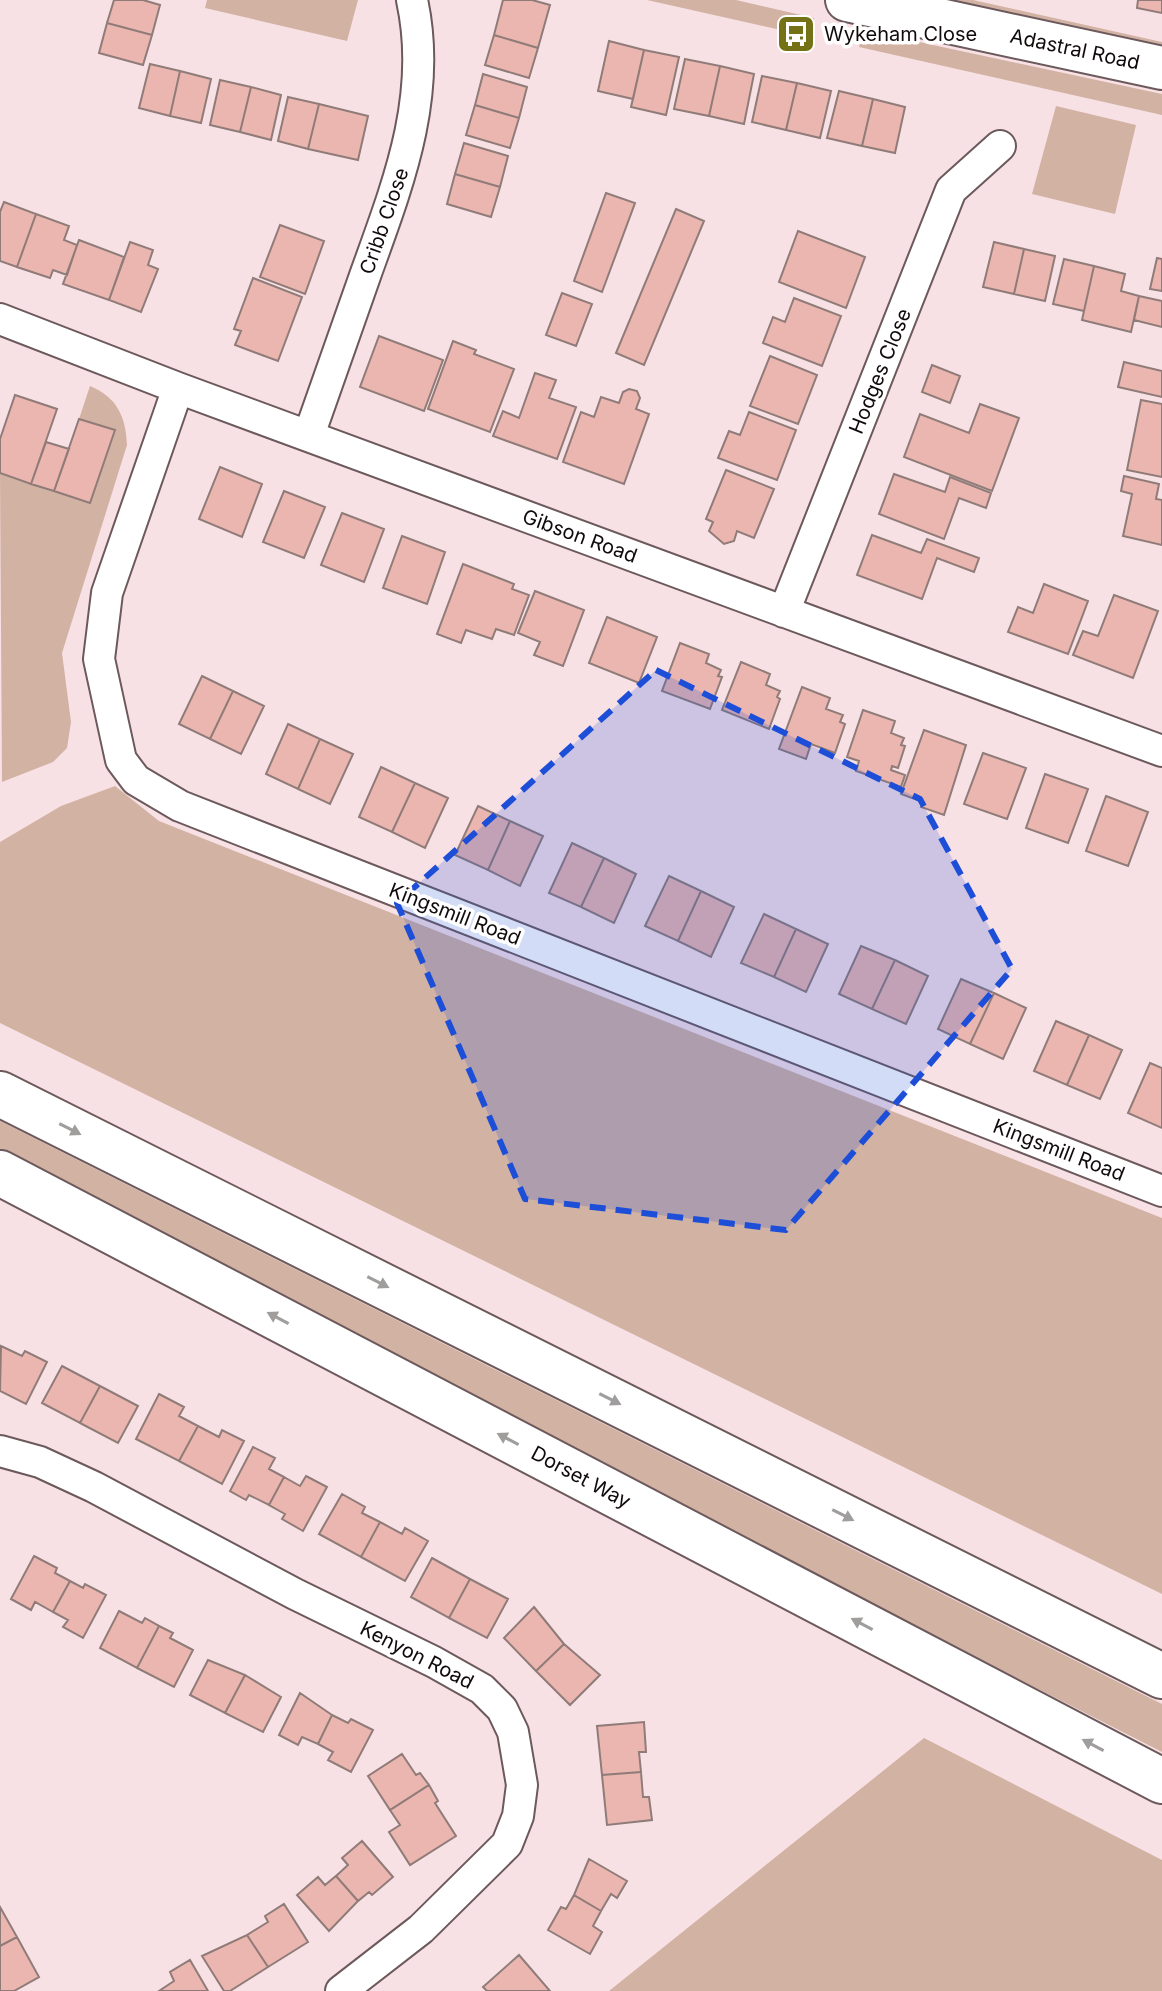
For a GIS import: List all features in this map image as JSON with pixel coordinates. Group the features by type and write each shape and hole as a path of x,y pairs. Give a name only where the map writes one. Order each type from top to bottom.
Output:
{"highway":[{"path":"0,1094 1162,1676"},
{"name":"Dorset Way","path":"0,1173 1162,1781"}],"street":[{"name":"Cribb Close","path":"309,435 406,157 419,96 420,38 412,0"},
{"name":"Adastral Road","path":"847,0 1162,68"},
{"name":"Hodges Close","path":"784,612 951,190 1000,146"},
{"name":"Gibson Road","path":"0,319 178,388 1162,751"},
{"name":"Kingsmill Road","path":"178,388 107,593 99,659 121,760 136,780 180,806 1162,1191"},
{"name":"Kenyon Road","path":"0,1451 40,1462 94,1487 295,1594 434,1662 482,1689 502,1709 513,1732 522,1785 518,1816 507,1844 421,1929 341,1991"}],"highlighted area":[{"path":"656,670 920,799 1012,969 786,1230 525,1199 397,903"}],"shaded area":[{"path":"207,0 358,0 347,41 205,8"},
{"path":"647,0 736,0 814,18 812,37"},
{"path":"930,0 973,0 1162,42 1162,52"},
{"path":"863,30 1162,94 1162,115 859,47"},
{"path":"1056,106 1136,125 1115,214 1032,194"},
{"path":"90,386 107,396 118,409 125,426 127,445 62,653 71,722 67,748 53,762 2,782 0,473 90,503 114,431 79,419"},
{"path":"115,786 159,821 1162,1218 1162,1594 0,1023 0,842 61,806"},
{"path":"0,1121 1162,1704 1162,1752 522,1426 0,1153"},
{"path":"924,1738 1162,1860 1162,1991 609,1991"}],"building":[{"path":"114,0 143,0 160,5 152,35 107,23"},
{"path":"503,0 532,0 550,5 538,48 494,35"},
{"path":"1138,0 1162,0 1162,13 1137,8"},
{"path":"107,23 152,35 143,65 99,53"},
{"path":"494,35 538,48 529,78 485,65"},
{"path":"609,41 644,50 633,99 598,91"},
{"path":"644,50 679,57 666,115 631,107"},
{"path":"685,59 720,66 709,116 674,109"},
{"path":"150,64 180,71 170,116 139,108"},
{"path":"720,66 754,74 744,124 709,116"},
{"path":"180,71 211,79 201,123 170,116"},
{"path":"483,74 527,87 519,118 475,105"},
{"path":"762,76 797,83 786,130 752,122"},
{"path":"220,80 251,87 240,132 210,125"},
{"path":"797,83 831,91 820,138 786,130"},
{"path":"251,87 281,95 271,140 240,132"},
{"path":"839,91 873,99 862,146 827,138"},
{"path":"288,97 319,104 308,149 278,141"},
{"path":"873,99 905,107 895,153 862,146"},
{"path":"319,104 368,116 358,160 308,149"},
{"path":"475,105 519,118 510,148 466,135"},
{"path":"464,143 508,156 500,187 455,174"},
{"path":"455,174 500,187 491,217 447,204"},
{"path":"606,193 635,203 602,292 574,281"},
{"path":"4,202 36,214 17,267 0,261 0,212"},
{"path":"676,209 704,221 644,365 616,353"},
{"path":"36,214 69,226 64,240 77,245 67,275 53,270 50,278 17,267"},
{"path":"280,225 324,241 305,294 260,277"},
{"path":"798,231 865,257 846,308 779,282"},
{"path":"79,240 124,257 109,300 63,284"},
{"path":"130,242 153,250 148,265 158,269 141,312 109,300"},
{"path":"994,242 1024,249 1014,294 983,287"},
{"path":"1024,249 1055,256 1045,301 1014,294"},
{"path":"1157,258 1162,259 1162,291 1150,289"},
{"path":"1064,259 1094,266 1084,311 1053,304"},
{"path":"1094,266 1125,274 1121,291 1139,296 1131,332 1082,320"},
{"path":"253,278 302,297 278,361 235,345 241,331 234,329"},
{"path":"562,293 592,304 576,346 546,335"},
{"path":"1139,296 1162,301 1162,327 1134,320"},
{"path":"794,298 841,316 822,366 763,343 773,317 785,322"},
{"path":"379,336 443,360 424,411 360,387"},
{"path":"453,341 476,350 474,354 514,369 490,432 428,409"},
{"path":"770,356 817,375 798,424 750,406"},
{"path":"1124,362 1162,371 1162,397 1118,387"},
{"path":"932,365 960,376 950,403 922,392"},
{"path":"535,373 556,380 549,398 576,407 557,459 493,436 503,411 519,418"},
{"path":"629,389 637,391 640,398 636,409 649,414 624,484 563,462 581,412 594,417 601,397 619,403 623,392"},
{"path":"15,395 57,409 31,484 0,473 0,439"},
{"path":"1141,400 1162,404 1162,477 1127,470"},
{"path":"980,404 1019,418 992,491 904,457 920,414 969,433"},
{"path":"749,412 796,430 777,480 718,458 729,431 740,435"},
{"path":"79,419 115,430 90,503 54,491"},
{"path":"46,442 69,449 54,491 31,484"},
{"path":"220,467 262,484 242,537 199,519"},
{"path":"726,470 774,489 754,538 737,531 734,541 724,544 709,531 713,522 706,519"},
{"path":"894,474 945,492 950,477 991,493 986,508 959,498 944,539 879,514"},
{"path":"1124,476 1159,484 1156,499 1162,500 1162,545 1123,536 1132,494 1121,491"},
{"path":"284,491 325,507 304,558 263,542"},
{"path":"342,513 384,529 364,582 321,565"},
{"path":"872,535 921,553 927,539 979,558 974,572 937,558 922,599 857,575"},
{"path":"402,536 445,552 427,604 383,588"},
{"path":"463,564 514,584 512,589 529,595 514,635 496,629 492,639 466,630 461,643 437,634"},
{"path":"1044,584 1088,601 1068,654 1008,632 1018,607 1033,613"},
{"path":"535,591 584,610 563,666 534,655 540,642 518,633"},
{"path":"1114,595 1158,611 1133,678 1073,655 1083,631 1098,636"},
{"path":"607,617 657,637 639,683 589,663"},
{"path":"680,643 709,654 706,663 721,670 718,676 722,677 710,709 662,691"},
{"path":"741,662 770,674 766,685 780,691 769,729 722,710"},
{"path":"202,676 233,691 210,739 179,724"},
{"path":"802,687 830,698 826,709 843,715 840,722 845,724 835,753 811,744 806,759 779,749"},
{"path":"233,691 264,706 241,754 210,739"},
{"path":"863,710 895,721 891,733 904,738 901,745 905,746 898,768 892,766 891,770 905,775 901,787 856,771 859,761 847,757"},
{"path":"288,724 320,739 298,789 266,774"},
{"path":"924,730 966,745 944,815 921,807 923,802 901,794"},
{"path":"320,739 353,754 330,804 298,789"},
{"path":"983,753 1026,768 1007,819 964,804"},
{"path":"381,767 415,783 392,832 359,817"},
{"path":"1045,774 1088,789 1068,843 1026,828"},
{"path":"415,783 448,798 425,848 392,832"},
{"path":"1106,796 1148,812 1128,866 1086,851"},
{"path":"478,806 510,821 488,870 455,855"},
{"path":"510,821 543,836 520,886 488,870"},
{"path":"572,843 604,858 581,907 549,893"},
{"path":"604,858 636,874 614,923 581,907"},
{"path":"669,876 701,891 678,941 645,926"},
{"path":"701,891 734,907 711,957 678,941"},
{"path":"764,914 796,929 774,977 741,963"},
{"path":"796,929 828,944 806,992 774,977"},
{"path":"861,946 895,960 872,1009 839,994"},
{"path":"895,960 928,976 906,1024 872,1009"},
{"path":"961,979 994,993 970,1044 938,1029"},
{"path":"994,993 1026,1008 1003,1059 970,1044"},
{"path":"1056,1021 1089,1035 1067,1085 1034,1071"},
{"path":"1089,1035 1122,1050 1100,1099 1067,1085"},
{"path":"1150,1063 1162,1068 1162,1128 1128,1113"},
{"path":"1,1346 22,1356 25,1351 47,1362 26,1404 0,1391"},
{"path":"62,1366 100,1386 80,1423 42,1403"},
{"path":"100,1386 138,1406 118,1443 80,1423"},
{"path":"159,1394 184,1407 179,1416 198,1426 179,1461 136,1439"},
{"path":"198,1426 219,1437 222,1430 244,1441 222,1484 179,1461"},
{"path":"253,1447 275,1458 269,1469 284,1477 269,1505 249,1495 246,1500 230,1491"},
{"path":"306,1476 327,1487 303,1531 282,1519 285,1514 269,1505 284,1477 300,1486"},
{"path":"342,1494 365,1507 362,1513 380,1522 361,1557 319,1534"},
{"path":"380,1522 402,1534 405,1528 428,1541 405,1581 361,1557"},
{"path":"34,1556 57,1568 55,1573 70,1581 53,1612 35,1602 31,1610 11,1599"},
{"path":"432,1558 470,1579 449,1618 411,1597"},
{"path":"470,1579 508,1599 487,1638 449,1618"},
{"path":"70,1581 83,1588 85,1584 106,1595 83,1638 63,1627 68,1620 53,1612"},
{"path":"534,1607 564,1644 536,1671 504,1638"},
{"path":"119,1611 142,1623 145,1618 159,1626 137,1668 100,1648"},
{"path":"159,1626 173,1633 170,1638 193,1650 174,1687 137,1668"},
{"path":"564,1644 600,1675 570,1705 536,1671"},
{"path":"208,1660 245,1675 225,1713 190,1695"},
{"path":"245,1675 281,1697 263,1732 225,1713"},
{"path":"300,1693 332,1715 318,1744 302,1737 298,1745 279,1735"},
{"path":"332,1715 348,1723 351,1719 373,1730 351,1772 328,1760 333,1752 318,1744"},
{"path":"644,1722 646,1752 639,1752 641,1772 602,1775 597,1726"},
{"path":"402,1754 416,1775 420,1773 429,1785 390,1810 368,1776"},
{"path":"641,1772 643,1797 649,1797 652,1820 607,1825 602,1775"},
{"path":"429,1785 438,1801 435,1803 456,1836 410,1865 389,1832 400,1825 390,1810"},
{"path":"362,1841 393,1877 372,1895 369,1892 358,1901 336,1876 348,1865 342,1858"},
{"path":"589,1859 627,1881 617,1898 611,1894 601,1911 574,1895"},
{"path":"336,1876 358,1901 329,1931 297,1895 318,1877 325,1885"},
{"path":"574,1895 601,1911 593,1926 602,1932 590,1954 548,1930 561,1907 566,1909"},
{"path":"284,1904 308,1942 268,1967 247,1935 268,1922 265,1916"},
{"path":"0,1907 17,1937 0,1946"},
{"path":"247,1935 268,1967 230,1991 224,1991 202,1956"},
{"path":"17,1937 39,1977 14,1991 0,1991 0,1946"},
{"path":"519,1955 550,1991 487,1991 483,1987"},
{"path":"190,1960 208,1991 159,1991 174,1981 170,1972"}],"place":[{"name":"Wykeham Close","path":"796,34"}]}
